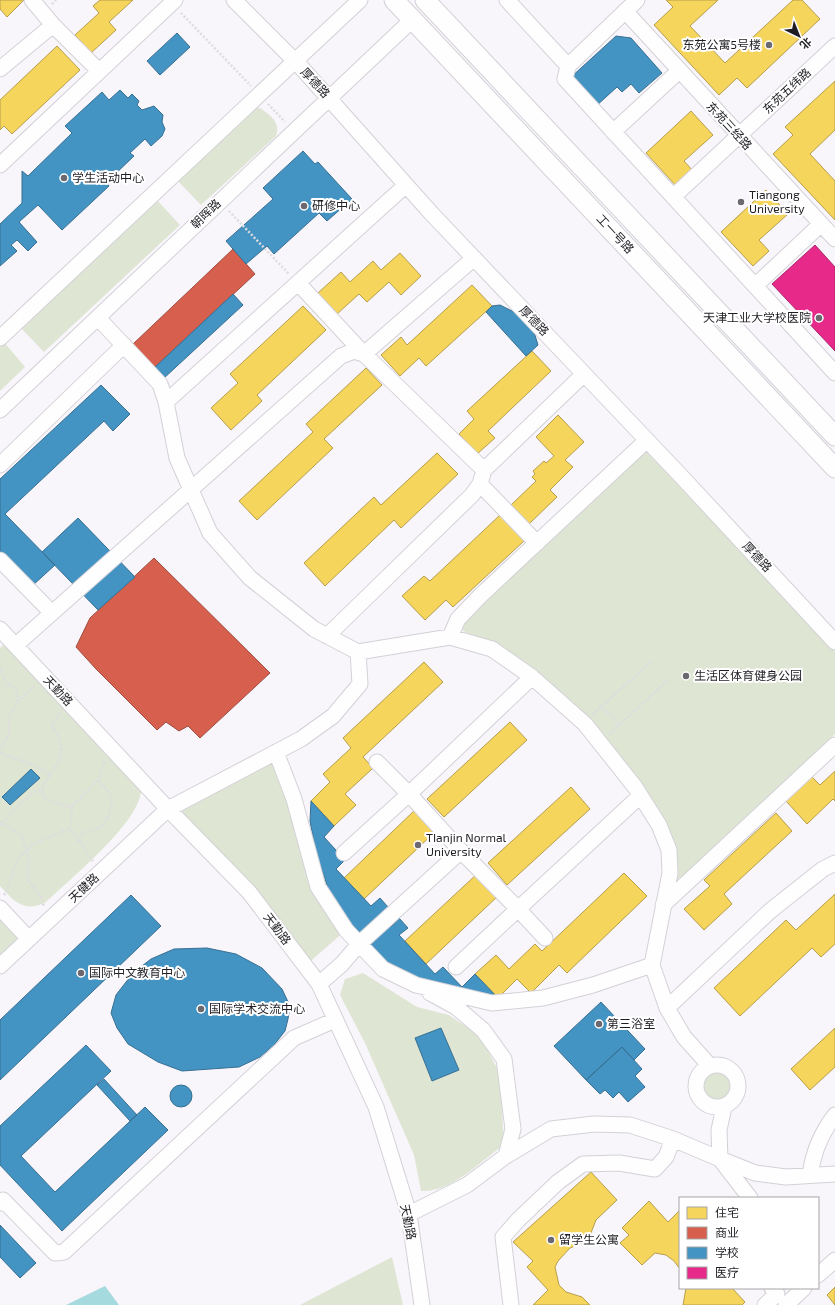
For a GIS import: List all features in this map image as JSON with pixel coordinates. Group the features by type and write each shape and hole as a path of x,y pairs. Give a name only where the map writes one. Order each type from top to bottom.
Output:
{"main road":[{"name":"工一号路","path":"394,0 835,468"},
{"name":"工一号路","path":"425,0 835,436"}],"street":[{"path":"32,0 53,25 99,72"},
{"name":"厚德路","path":"234,0 329,97 406,185 835,642"},
{"path":"2,332 360,0"},
{"path":"508,0 568,66"},
{"path":"637,0 568,66 565,80 835,374"},
{"path":"0,165 173,2"},
{"name":"东苑三经路","path":"625,11 738,136 835,239"},
{"name":"朝晖路","path":"0,410 329,97 413,20"},
{"path":"0,69 53,25"},
{"name":"东苑五纬路","path":"673,197 835,46"},
{"path":"613,132 679,71"},
{"path":"166,402 406,185"},
{"path":"755,286 821,224"},
{"path":"364,354 474,258"},
{"path":"298,283 482,477 537,543"},
{"path":"98,318 160,384 166,402 177,458 210,533 250,578 314,629 358,652 450,637 492,649 532,677 584,722 640,796 659,825 669,850 670,873 652,965 667,1008 684,1037 710,1066"},
{"path":"0,465 124,345"},
{"path":"16,645 51,612 341,356 354,351 364,354"},
{"path":"327,636 472,495 482,477 584,374"},
{"path":"450,637 458,619 647,440"},
{"path":"0,560 51,612"},
{"name":"天勤路","path":"0,629 168,809 249,892 319,984 376,1107 408,1214 422,1305"},
{"name":"天健路","path":"0,966 168,809 300,739 333,716 360,684 358,652"},
{"path":"344,853 532,677"},
{"path":"663,905 835,745"},
{"path":"276,752 294,799 318,887 346,930 383,969 456,1007 483,1030 504,1059 513,1129 506,1156"},
{"path":"377,762 545,938"},
{"path":"456,967 640,796"},
{"path":"319,984 342,964 359,944 461,851"},
{"path":"667,1008 770,911 823,869 835,864"},
{"path":"0,908 29,939"},
{"path":"416,985 492,1003 543,998 593,985 652,965"},
{"path":"0,1203 3,1200 55,1253 64,1252 294,1038 335,1020"},
{"path":"710,1066 722,1066 733,1072 738,1082 737,1094 734,1100 724,1107 712,1107 706,1105 698,1096 696,1090 697,1078 700,1073 710,1066"},
{"path":"724,1107 719,1130 720,1159 749,1197"},
{"path":"810,1175 812,1158 824,1129 835,1115"},
{"path":"408,1214 467,1186 506,1156 551,1129 594,1124 630,1125 673,1139 755,1173 786,1177 835,1174"},
{"path":"511,1305 503,1237 518,1220 558,1182 582,1164 619,1164 655,1169 666,1158 673,1139"},
{"path":"819,1274 835,1260"},
{"path":"765,1305 777,1294 773,1289"},
{"path":"786,1305 803,1289"}],"path":[{"path":"173,2 294,131"},
{"path":"220,202 298,283"},
{"path":"584,722 651,662"},
{"path":"0,667 1,676 6,684 16,688 18,702"},
{"path":"0,748 9,735 9,716 18,702 32,687 47,679"},
{"path":"600,742 668,680"},
{"path":"49,920 41,897 28,880 29,859 20,834 0,823 33,792 42,789 58,763 62,748 57,733 53,729 53,722 72,706"},
{"path":"601,706 620,725"},
{"path":"71,807 98,780 103,762 113,750"},
{"path":"0,753 36,766 50,775"},
{"path":"80,842 80,837 84,832 97,830 103,824 108,814 112,800 108,792 98,780"},
{"path":"42,789 43,794 52,802 71,807"},
{"path":"71,807 72,813 70,828 89,857 102,871"},
{"path":"0,899 10,887 10,877 25,850 34,843 70,828"}],"green space":[{"path":"250,108 260,108 274,119 277,127 276,136 201,205 175,178"},
{"path":"156,199 180,225 44,352 19,326"},
{"path":"3,341 25,367 0,391 0,344"},
{"name":"生活区体育健身公园","path":"646,450 652,452 835,648 835,734 681,878 674,880 649,800 625,763 605,738 493,643 463,631 462,624 470,611"},
{"path":"5,643 141,792 137,805 128,820 101,851 45,903 37,906 25,906 20,904 10,897 0,886 0,648"},
{"path":"276,752 318,887 346,930 305,966 168,809"},
{"path":"0,908 29,939 0,966"},
{"path":"363,973 417,1007 449,1015 481,1037 500,1074 504,1145 465,1175 444,1187 421,1191 414,1155 365,1043 340,995 345,979"},
{"path":"714,1072 720,1072 730,1079 733,1088 732,1094 726,1101 720,1104 714,1104 704,1097 701,1091 701,1085 708,1075"},
{"path":"392,1257 403,1305 300,1305"}],"water":[{"path":"105,1286 119,1305 66,1305"}],"building: 住宅":[{"path":"0,0 24,0 7,17 0,9"},
{"path":"100,0 133,0 109,22 116,30 91,53 75,35 99,13 93,6"},
{"name":"东苑公寓5号楼","path":"666,0 718,0 690,26 725,63 793,0 802,0 820,19 747,88 737,78 719,95 654,25 673,7"},
{"path":"57,46 80,70 12,134 4,126 0,130 0,100"},
{"path":"835,81 835,130 810,154 835,181 835,220 773,154 793,135 785,127"},
{"path":"691,111 713,135 684,161 694,172 677,187 646,153"},
{"path":"766,190 788,214 759,240 769,251 753,266 721,232"},
{"path":"400,253 421,276 401,295 389,282 367,302 359,294 337,314 318,293 341,272 350,282 373,261 381,270"},
{"path":"472,285 492,306 426,366 419,358 400,376 381,355 401,337 407,345"},
{"path":"303,306 326,330 257,395 262,401 231,430 211,408 238,383 230,374"},
{"path":"532,351 551,371 488,431 495,438 477,454 459,434 474,419 467,411"},
{"path":"366,368 382,385 324,439 333,448 257,520 239,501 313,432 306,424"},
{"path":"558,415 584,442 565,460 573,467 550,490 557,497 529,524 511,505 536,481 532,477 535,474 533,471 544,461 546,463 554,456 536,437"},
{"path":"437,453 458,474 401,528 394,520 325,586 304,563 374,497 381,505"},
{"path":"500,515 524,541 453,607 446,600 425,620 402,596 424,576 430,581"},
{"path":"424,662 443,682 363,757 373,768 345,794 356,805 334,826 311,801 330,782 323,774 351,748 343,738"},
{"path":"510,722 527,740 444,817 427,799"},
{"path":"835,771 835,801 833,799 807,824 786,801 812,777 820,785"},
{"path":"571,787 590,809 507,885 488,863"},
{"path":"416,809 437,830 364,899 344,878"},
{"path":"776,813 792,831 724,894 732,904 704,930 684,909 710,886 704,880"},
{"path":"478,873 499,895 426,964 405,941"},
{"path":"624,873 647,896 567,973 559,965 531,993 517,979 498,998 475,974 496,955 509,969 535,944 542,951"},
{"path":"835,894 835,944 821,957 812,948 740,1016 714,988 786,920 796,930"},
{"path":"835,1028 835,1067 810,1090 791,1069"},
{"name":"留学生公寓","path":"591,1172 617,1200 596,1220 589,1238 584,1242 570,1248 558,1261 555,1267 559,1285 566,1292 582,1297 590,1305 533,1305 548,1290 527,1267 533,1261 513,1242"},
{"name":"留学生公寓","path":"649,1201 668,1222 679,1211 679,1268 674,1261 666,1255 655,1253 642,1265 620,1243 629,1235 622,1228"},
{"path":"835,1287 835,1305 827,1295"},
{"path":"686,1289 733,1289 745,1302 742,1305 683,1305"}],"building: 商业":[{"path":"233,249 255,274 153,369 132,345"},
{"path":"154,558 270,673 200,738 188,726 179,731 166,722 157,730 76,647 90,618"}],"building: 学校":[{"path":"177,33 190,47 160,75 147,61"},
{"path":"616,36 631,38 662,73 639,93 631,84 622,92 617,87 595,107 569,79"},
{"name":"学生活动中心","path":"120,90 128,98 132,94 139,101 137,105 142,110 154,106 163,115 162,122 165,129 162,136 151,146 145,139 130,153 134,156 110,179 108,177 104,180 109,186 62,230 38,205 19,222 37,242 28,251 17,240 11,245 17,251 0,266 0,224 22,203 22,171 28,176 72,133 65,126 102,92 109,100"},
{"name":"研修中心","path":"303,151 315,164 318,162 352,199 327,221 319,213 274,254 267,246 246,264 226,241 273,199 263,188"},
{"path":"233,294 243,305 163,379 153,369"},
{"path":"500,305 514,312 534,332 538,345 526,356 486,312 492,306"},
{"path":"101,385 130,414 113,431 104,421 5,514 55,565 32,586 0,551 0,479"},
{"path":"78,518 135,577 98,610 42,552"},
{"path":"31,769 40,778 10,805 2,797"},
{"path":"311,801 334,826 324,837 345,860 336,869 371,906 380,898 388,907 379,916 391,927 399,918 408,928 399,935 435,974 443,967 462,987 475,974 498,998 417,982 392,970 363,940 343,915 328,888 316,853 310,821"},
{"name":"国际中文教育中心","path":"131,895 161,926 0,1080 0,1020"},
{"name":"国际学术交流中心","path":"207,948 236,954 262,968 282,989 290,1006 288,1019 285,1031 274,1045 260,1057 239,1067 182,1071 158,1062 128,1044 117,1028 111,1013 116,995 133,973 151,959 174,949"},
{"name":"第三浴室","path":"601,1002 645,1049 634,1060 622,1047 586,1080 554,1046"},
{"path":"441,1028 459,1070 432,1081 415,1038"},
{"path":"86,1045 111,1071 21,1156 55,1192 145,1107 168,1130 62,1231 0,1165 0,1126"},
{"path":"622,1047 642,1069 635,1076 645,1087 628,1102 619,1092 613,1098 605,1090 600,1094 586,1080"},
{"path":"104,1079 137,1115 130,1121 97,1085"},
{"path":"181,1085 189,1088 192,1096 189,1104 181,1107 173,1104 170,1096 173,1088"},
{"path":"0,1225 36,1263 20,1278 0,1257"}],"building: 医疗":[{"name":"天津工业大学校医院","path":"815,245 835,267 835,351 772,284"}],"place":[{"name":"东苑公寓5号楼","path":"769,45"},
{"name":"学生活动中心","path":"64,178"},
{"name":"Tiangong University","path":"741,202"},
{"name":"研修中心","path":"304,206"},
{"name":"天津工业大学校医院","path":"819,318"},
{"name":"生活区体育健身公园","path":"686,676"},
{"name":"TIanjin Normal University","path":"418,845"},
{"name":"国际中文教育中心","path":"81,973"},
{"name":"国际学术交流中心","path":"201,1009"},
{"name":"第三浴室","path":"599,1024"},
{"name":"留学生公寓","path":"551,1240"}]}
